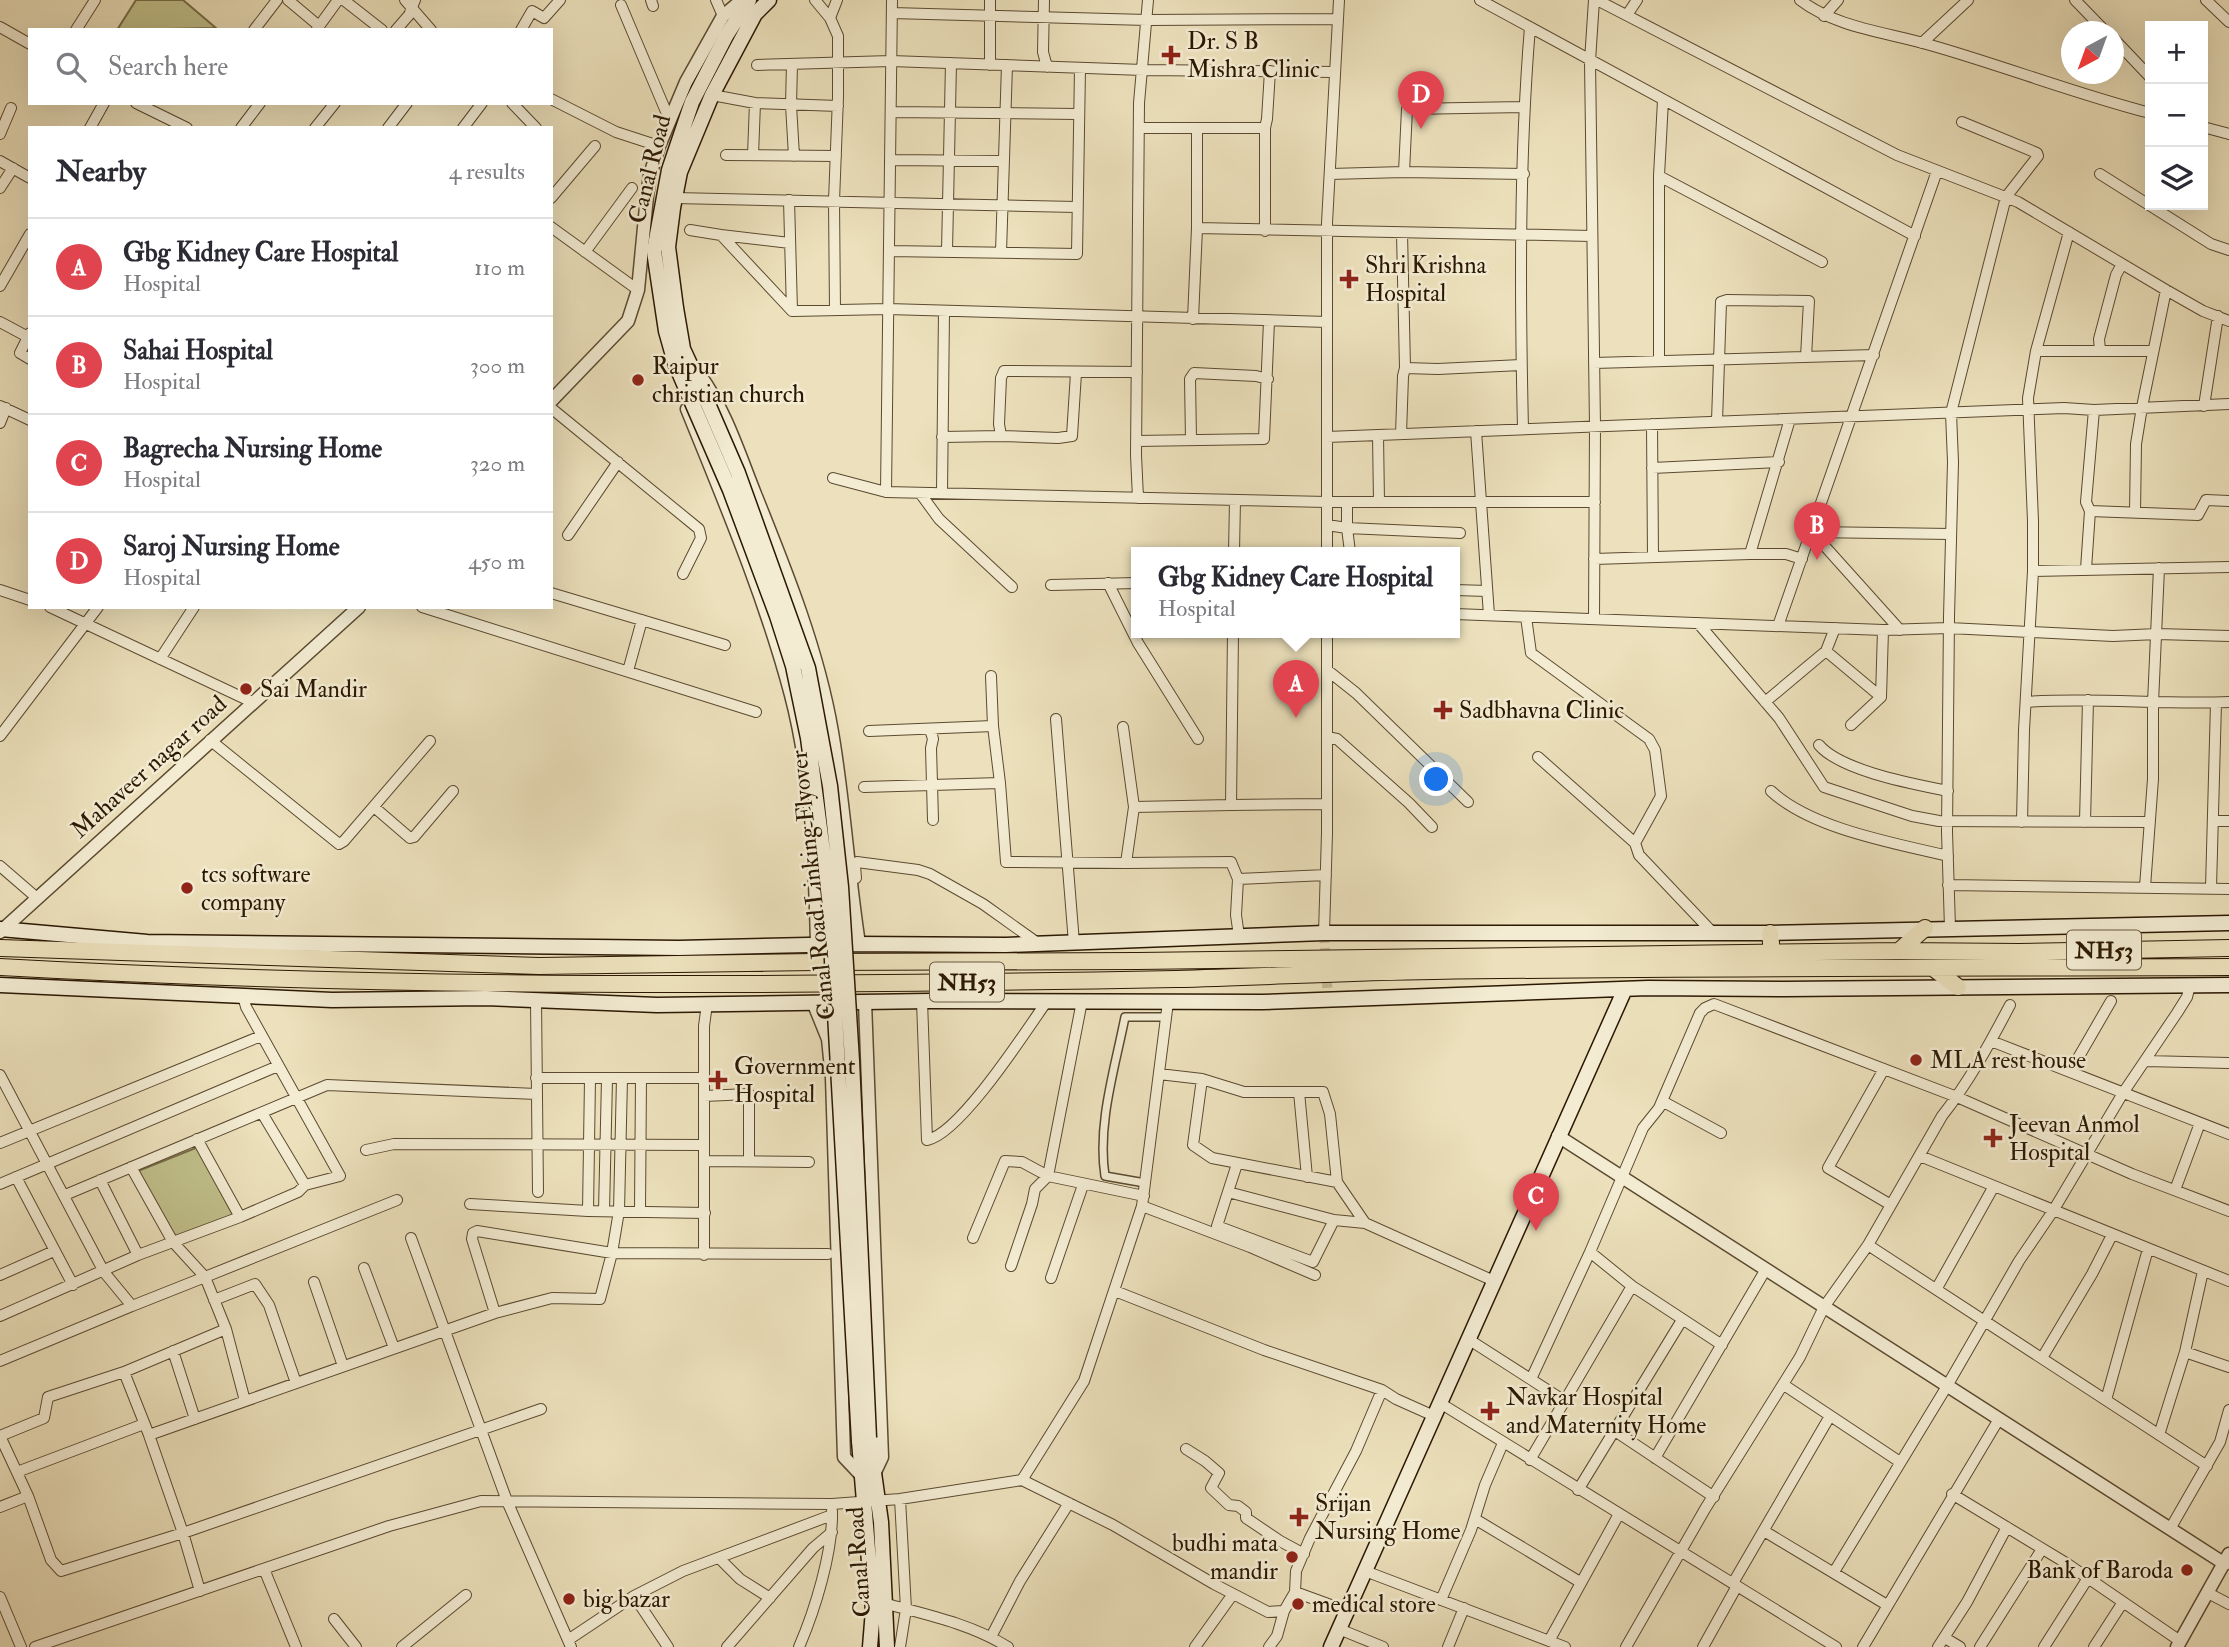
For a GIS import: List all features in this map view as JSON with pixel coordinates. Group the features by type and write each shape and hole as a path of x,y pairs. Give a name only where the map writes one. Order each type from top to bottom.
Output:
{"highway":[{"path":"1899,951 1925,928"},
{"path":"1770,933 1772,953"},
{"name":"NH53","path":"0,948 518,965 1137,961 1899,951 1979,960 2229,967"},
{"name":"NH53","path":"0,967 140,975 376,981 794,985 1427,971 1933,968 1979,960 2229,948"},
{"path":"1933,968 1958,987"}],"main road":[{"name":"Canal Road","path":"680,360 683,349 668,247 680,172 712,95 755,14 769,0"},
{"name":"Canal Road","path":"680,360 666,331 654,251 669,170 692,102 726,36 748,1"},
{"name":"Canal Road Linking Flyover","path":"680,360 696,394 778,616 793,666 808,738 828,889 867,1475"},
{"path":"1,930 147,942 651,947 1040,944 1324,933 1714,934 2229,923"},
{"path":"0,985 331,1000 486,998 656,1005 922,1001 1263,1002 1625,989 2229,985"},
{"path":"1331,1647 1625,989"},
{"name":"Canal Road","path":"867,1475 878,1501 887,1604 887,1647"},
{"name":"Canal Road","path":"867,1475 863,1501 873,1609 870,1647"}],"street":[{"path":"77,28 95,0"},
{"path":"255,28 276,0"},
{"path":"288,0 318,28 338,0"},
{"path":"522,28 532,11 544,18 560,0"},
{"path":"716,0 723,16"},
{"path":"815,0 830,18 838,36 834,201 835,310"},
{"path":"830,18 837,0"},
{"path":"887,492 892,0"},
{"path":"990,0 990,65"},
{"path":"1044,0 1043,52 1047,66"},
{"path":"1139,498 1136,441 1139,103 1148,0"},
{"path":"1327,547 1327,232 1339,0"},
{"path":"1480,0 1915,236"},
{"path":"1594,619 1595,426 1590,61 1595,0 1897,155 2018,202 2166,290 2229,321"},
{"path":"1627,15 1637,0"},
{"path":"1800,0 1824,16 2145,111"},
{"path":"1824,16 1838,0"},
{"path":"1922,43 1968,0"},
{"path":"2075,0 2095,21"},
{"path":"2206,0 2229,22"},
{"path":"345,1 379,28"},
{"path":"553,399 628,321 638,290 647,196 659,146 696,63 723,16 736,5 748,1"},
{"path":"397,28 411,3 430,28"},
{"path":"621,5 670,121"},
{"path":"892,13 1147,20 1338,19"},
{"path":"0,27 28,43"},
{"path":"1523,429 1521,365 1524,107 1530,27"},
{"path":"2124,50 2145,72"},
{"path":"757,65 891,61 1143,70 1335,72"},
{"path":"947,251 951,63"},
{"path":"792,64 794,156"},
{"path":"1002,252 1007,65"},
{"path":"889,251 1077,254 1080,68"},
{"path":"1265,231 1265,128 1270,71"},
{"path":"712,95 755,103 838,106"},
{"path":"553,100 616,132 659,146"},
{"path":"1659,361 1659,176 1663,100"},
{"path":"753,155 755,103"},
{"path":"91,126 103,105"},
{"path":"140,105 183,126"},
{"path":"243,126 258,105"},
{"path":"317,126 333,105"},
{"path":"390,126 405,105"},
{"path":"465,126 480,105"},
{"path":"514,105 534,126"},
{"path":"1404,172 1407,109 1524,107"},
{"path":"0,134 11,108"},
{"path":"891,112 1078,114"},
{"path":"1950,928 1947,820 1953,462 1951,412 2006,197 2038,156 2037,153 1962,122"},
{"path":"1139,128 1265,128"},
{"path":"1193,319 1197,128"},
{"path":"2208,128 2229,134"},
{"path":"553,196 595,146"},
{"path":"726,155 836,156"},
{"path":"0,160 28,177"},
{"path":"890,160 1003,161"},
{"path":"0,188 13,168"},
{"path":"1778,626 1937,171"},
{"path":"1330,174 1524,174"},
{"path":"2100,174 2211,244 2229,250"},
{"path":"1659,176 1822,262"},
{"path":"585,252 632,188"},
{"path":"676,198 1077,207"},
{"path":"789,200 793,311"},
{"path":"553,228 638,290"},
{"path":"1197,228 1592,236"},
{"path":"690,230 790,243"},
{"path":"2022,821 2033,571 2028,398 2036,351 2069,232"},
{"path":"1401,434 1405,368 1402,233"},
{"path":"721,235 793,311 888,309 1327,322"},
{"path":"0,286 28,237"},
{"path":"2100,350 2099,339 2116,275 2122,264"},
{"path":"2135,513 2136,444 2141,407 2166,290"},
{"path":"1717,421 1721,302 1809,301 1807,357"},
{"path":"942,493 944,311"},
{"path":"2204,406 2218,316"},
{"path":"1136,441 1264,439 1269,321"},
{"path":"0,322 28,335"},
{"path":"28,337 20,353 28,358"},
{"path":"2036,351 2153,351"},
{"path":"1594,363 1874,355"},
{"path":"680,360 710,390 743,463 811,643 832,730 859,944"},
{"path":"680,360 682,395 772,629 792,698 806,781 816,880 817,944"},
{"path":"1405,368 1521,365"},
{"path":"1002,436 999,424 1003,371 1138,372"},
{"path":"942,437 1058,439 1072,436 1076,373"},
{"path":"1191,440 1189,379 1194,373 1268,379"},
{"path":"1327,437 1951,412 2094,410 2229,404"},
{"path":"0,424 3,407 28,419"},
{"path":"553,410 699,529 701,538 683,574"},
{"path":"2086,569 2090,511 2086,502 2094,410"},
{"path":"1750,554 1790,419"},
{"path":"1652,424 1653,557"},
{"path":"1476,431 1489,615"},
{"path":"1378,435 1378,502"},
{"path":"568,535 618,462"},
{"path":"1652,468 1779,462"},
{"path":"833,478 887,492 1327,502 1595,502"},
{"path":"920,493 939,519 1012,587"},
{"path":"1234,547 1235,500"},
{"path":"2090,511 2198,515 2206,500 2229,501"},
{"path":"1347,502 1350,547"},
{"path":"1327,525 1460,533"},
{"path":"1811,532 1951,534"},
{"path":"1811,532 1899,630"},
{"path":"1594,559 1786,554 1802,559"},
{"path":"2033,571 2229,567"},
{"path":"2144,887 2153,779 2153,703 2159,568"},
{"path":"1108,583 1131,629"},
{"path":"1051,585 1131,583"},
{"path":"0,590 28,599"},
{"path":"1460,590 1487,591"},
{"path":"553,594 725,645"},
{"path":"54,609 252,702"},
{"path":"0,736 97,609"},
{"path":"160,659 193,609"},
{"name":"Mahaveer nagar road","path":"1,930 357,609"},
{"path":"428,609 756,712"},
{"path":"1460,614 1882,630 1949,628 2113,636 2229,636"},
{"path":"1526,617 1531,653 1649,739 1655,750 1661,796 1635,843"},
{"path":"628,671 642,620"},
{"path":"1698,623 1779,718 1824,787 1912,816 1947,820 2150,822"},
{"path":"1765,702 1826,651 1835,628"},
{"path":"1851,725 1881,698 1882,630"},
{"path":"1136,638 1199,739"},
{"path":"1231,805 1233,638"},
{"path":"1324,933 1327,638"},
{"path":"1826,651 1881,698"},
{"path":"1327,670 1356,693 1468,802"},
{"path":"991,677 1006,862 1231,862 1238,880 1236,915 1239,936"},
{"path":"2026,702 2088,699 2153,703 2229,702"},
{"path":"2085,822 2088,699"},
{"path":"2211,888 2216,703"},
{"path":"1056,719 1074,943"},
{"path":"869,731 993,726"},
{"path":"1123,727 1134,807 1126,863"},
{"path":"930,729 933,739 933,821"},
{"path":"1327,737 1337,739 1432,827"},
{"path":"210,740 339,844 430,741"},
{"path":"1819,745 1837,761 1948,791"},
{"path":"1538,757 1635,843 1639,855 1714,934"},
{"path":"864,787 1000,783"},
{"path":"1771,791 1786,804 1849,830 1948,856"},
{"path":"373,807 410,838 453,792"},
{"path":"1134,807 1327,804"},
{"path":"2213,821 2229,821"},
{"path":"852,897 857,862 918,870 984,904 1040,944"},
{"path":"0,866 37,898"},
{"path":"1238,880 1325,875"},
{"path":"1948,885 2229,889"},
{"path":"1834,1572 2019,1261 2053,1211 2123,1093 2187,997 2190,985"},
{"path":"0,1316 138,1255 240,1217 298,1192 305,1185 340,1176 261,1035 243,996"},
{"path":"536,1000 538,1192"},
{"path":"922,1001 927,1140 935,1139 989,1085 1047,1001"},
{"path":"1011,1266 1035,1189 1048,1177 1082,1001"},
{"path":"2070,1072 2111,1001"},
{"path":"813,1002 828,1039 832,1078 844,1457 867,1475 881,1457 865,1002"},
{"path":"1022,1480 1084,1381 1143,1201 1167,1002"},
{"path":"704,1255 704,1026 707,1004"},
{"path":"1532,1377 1643,1128 1659,1108 1700,1013 1705,1007 1714,1004 1957,1097 2087,1154 2229,1211"},
{"path":"1626,1647 1680,1551 1784,1385 1824,1307 1868,1245 2010,1005"},
{"path":"1145,1183 1105,1176 1103,1162 1106,1121 1115,1059 1125,1017 1166,1017"},
{"path":"0,1143 261,1035"},
{"path":"1991,1041 2229,1134"},
{"path":"2146,1061 2229,1063"},
{"path":"0,1184 278,1066"},
{"path":"1884,1069 1828,1168 1891,1205"},
{"path":"1159,1074 1202,1079 1244,1092 1322,1092 1330,1114 1337,1182 1365,1223"},
{"path":"0,1075 104,1272 132,1306"},
{"path":"536,1078 704,1079"},
{"path":"149,1435 495,1313 552,1298 600,1299 612,1253 619,1210 622,1078"},
{"path":"640,1210 641,1078"},
{"path":"588,1211 590,1079"},
{"path":"604,1211 607,1079"},
{"path":"1202,1079 1193,1145 1212,1158 1337,1182"},
{"path":"65,1195 327,1085 536,1094"},
{"path":"1300,1092 1307,1177"},
{"path":"704,1096 749,1094 749,1161"},
{"path":"1662,1101 1721,1133"},
{"path":"262,1113 305,1185"},
{"path":"2175,1190 2200,1123"},
{"path":"1558,1136 2170,1529 2227,1562 2179,1644 2088,1578 1952,1494"},
{"path":"198,1139 240,1217"},
{"path":"366,1150 394,1144 704,1145"},
{"path":"1920,1156 2229,1281"},
{"path":"704,1161 809,1162"},
{"path":"972,1238 1006,1161 1022,1162 1048,1177 1099,1186 1143,1201 1315,1275"},
{"path":"1237,1164 1217,1226 1313,1262 1334,1220"},
{"path":"131,1167 173,1242 205,1277 226,1329 245,1401"},
{"path":"16,1177 74,1285"},
{"path":"100,1180 138,1255"},
{"path":"1051,1278 1083,1185"},
{"path":"1937,1288 1994,1186"},
{"path":"1228,1192 1334,1220 1365,1223 1493,1281"},
{"path":"0,1361 397,1200"},
{"path":"470,1204 588,1211 705,1213"},
{"path":"495,1313 472,1239 473,1233 477,1231 612,1253 828,1254"},
{"path":"2042,1359 2112,1235"},
{"path":"411,1238 507,1501 570,1643 634,1596 683,1571 719,1559 832,1509 863,1501 900,1499 1022,1480 1113,1525 1268,1612 1284,1611"},
{"path":"1868,1245 2207,1466"},
{"path":"2106,1400 2148,1249"},
{"path":"0,1275 54,1251"},
{"path":"1590,1252 1632,1286 1722,1346"},
{"path":"364,1268 394,1348"},
{"path":"1655,1458 1766,1269"},
{"path":"2160,1435 2185,1352 2203,1271"},
{"path":"314,1282 343,1366"},
{"path":"214,1300 255,1284 269,1305 296,1383"},
{"path":"1530,1460 1632,1286"},
{"path":"1115,1291 1264,1350 1382,1390 1396,1399 1437,1410 1503,1443 1836,1647"},
{"path":"1578,1490 1682,1320"},
{"path":"226,1329 124,1372 48,1397 44,1418 0,1436 28,1496 51,1560 61,1571 183,1533 541,1409"},
{"path":"1468,1339 1532,1377 1563,1400"},
{"path":"173,1351 195,1419"},
{"path":"2185,1352 2229,1367"},
{"path":"124,1372 149,1435 200,1591"},
{"path":"1784,1385 1900,1462"},
{"path":"1269,1647 1277,1636 1284,1611 1295,1592 1296,1572 1304,1553 1356,1451 1382,1390"},
{"path":"2170,1529 2220,1442 2229,1410"},
{"path":"1705,1646 1735,1585 1830,1416"},
{"path":"1863,1647 1999,1419"},
{"path":"17,1472 144,1424"},
{"path":"1615,1431 1714,1497"},
{"path":"1441,1600 1503,1443"},
{"path":"1186,1449 1219,1474 1211,1488 1229,1504 1246,1512 1246,1518 1256,1526 1304,1553"},
{"path":"0,1507 28,1496"},
{"path":"900,1499 906,1609 900,1647"},
{"path":"35,1647 389,1527 481,1501 832,1509"},
{"path":"991,1637 1020,1581 1069,1503"},
{"path":"799,1647 810,1622 832,1532 832,1509"},
{"path":"1549,1641 1619,1514"},
{"path":"1475,1519 1580,1582"},
{"path":"1960,1647 1942,1642 1968,1602 2007,1527"},
{"path":"1765,1531 1887,1605"},
{"path":"727,1647 813,1548 832,1532"},
{"path":"1980,1647 2042,1549"},
{"path":"719,1559 740,1579 770,1598"},
{"path":"264,1569 296,1647"},
{"path":"1365,1571 1565,1647"},
{"path":"2044,1647 2088,1578"},
{"path":"1295,1592 1347,1611"},
{"path":"2208,1592 2229,1604"},
{"path":"1195,1647 1233,1594"},
{"path":"402,1647 466,1595"},
{"path":"634,1596 668,1647"},
{"path":"0,1597 21,1647"},
{"path":"2094,1647 2123,1602"},
{"path":"887,1604 951,1621 1008,1647"},
{"path":"1448,1647 1464,1608"},
{"path":"334,1619 356,1647"},
{"path":"1339,1629 1383,1647"}],"green space":[{"path":"136,0 183,0 216,28 118,28"},
{"path":"198,1147 233,1215 173,1241 138,1171"}],"tunnel":[{"path":"1324,933 1328,998"}],"place":[{"name":"Dr. S B Mishra Clinic","path":"1171,55"},
{"name":"Saroj Nursing Home","path":"1421,129"},
{"name":"Shri Krishna Hospital","path":"1349,279"},
{"name":"Raipur christian church","path":"638,380"},
{"name":"Sahai Hospital","path":"1817,560"},
{"name":"Sai Mandir","path":"246,689"},
{"name":"Sadbhavna Clinic","path":"1443,710"},
{"name":"Gbg Kidney Care Hospital","path":"1296,718"},
{"name":"tcs software company","path":"187,888"},
{"name":"MLA rest house","path":"1916,1060"},
{"name":"Government Hospital","path":"718,1080"},
{"name":"Jeevan Anmol Hospital","path":"1993,1138"},
{"name":"Bagrecha Nursing Home","path":"1536,1231"},
{"name":"Navkar Hospital and Maternity Home","path":"1490,1411"},
{"name":"Srijan Nursing Home","path":"1299,1517"},
{"name":"budhi mata mandir","path":"1292,1557"},
{"name":"Bank of Baroda","path":"2187,1570"},
{"name":"big bazar","path":"569,1599"},
{"name":"medical store","path":"1298,1604"}]}
